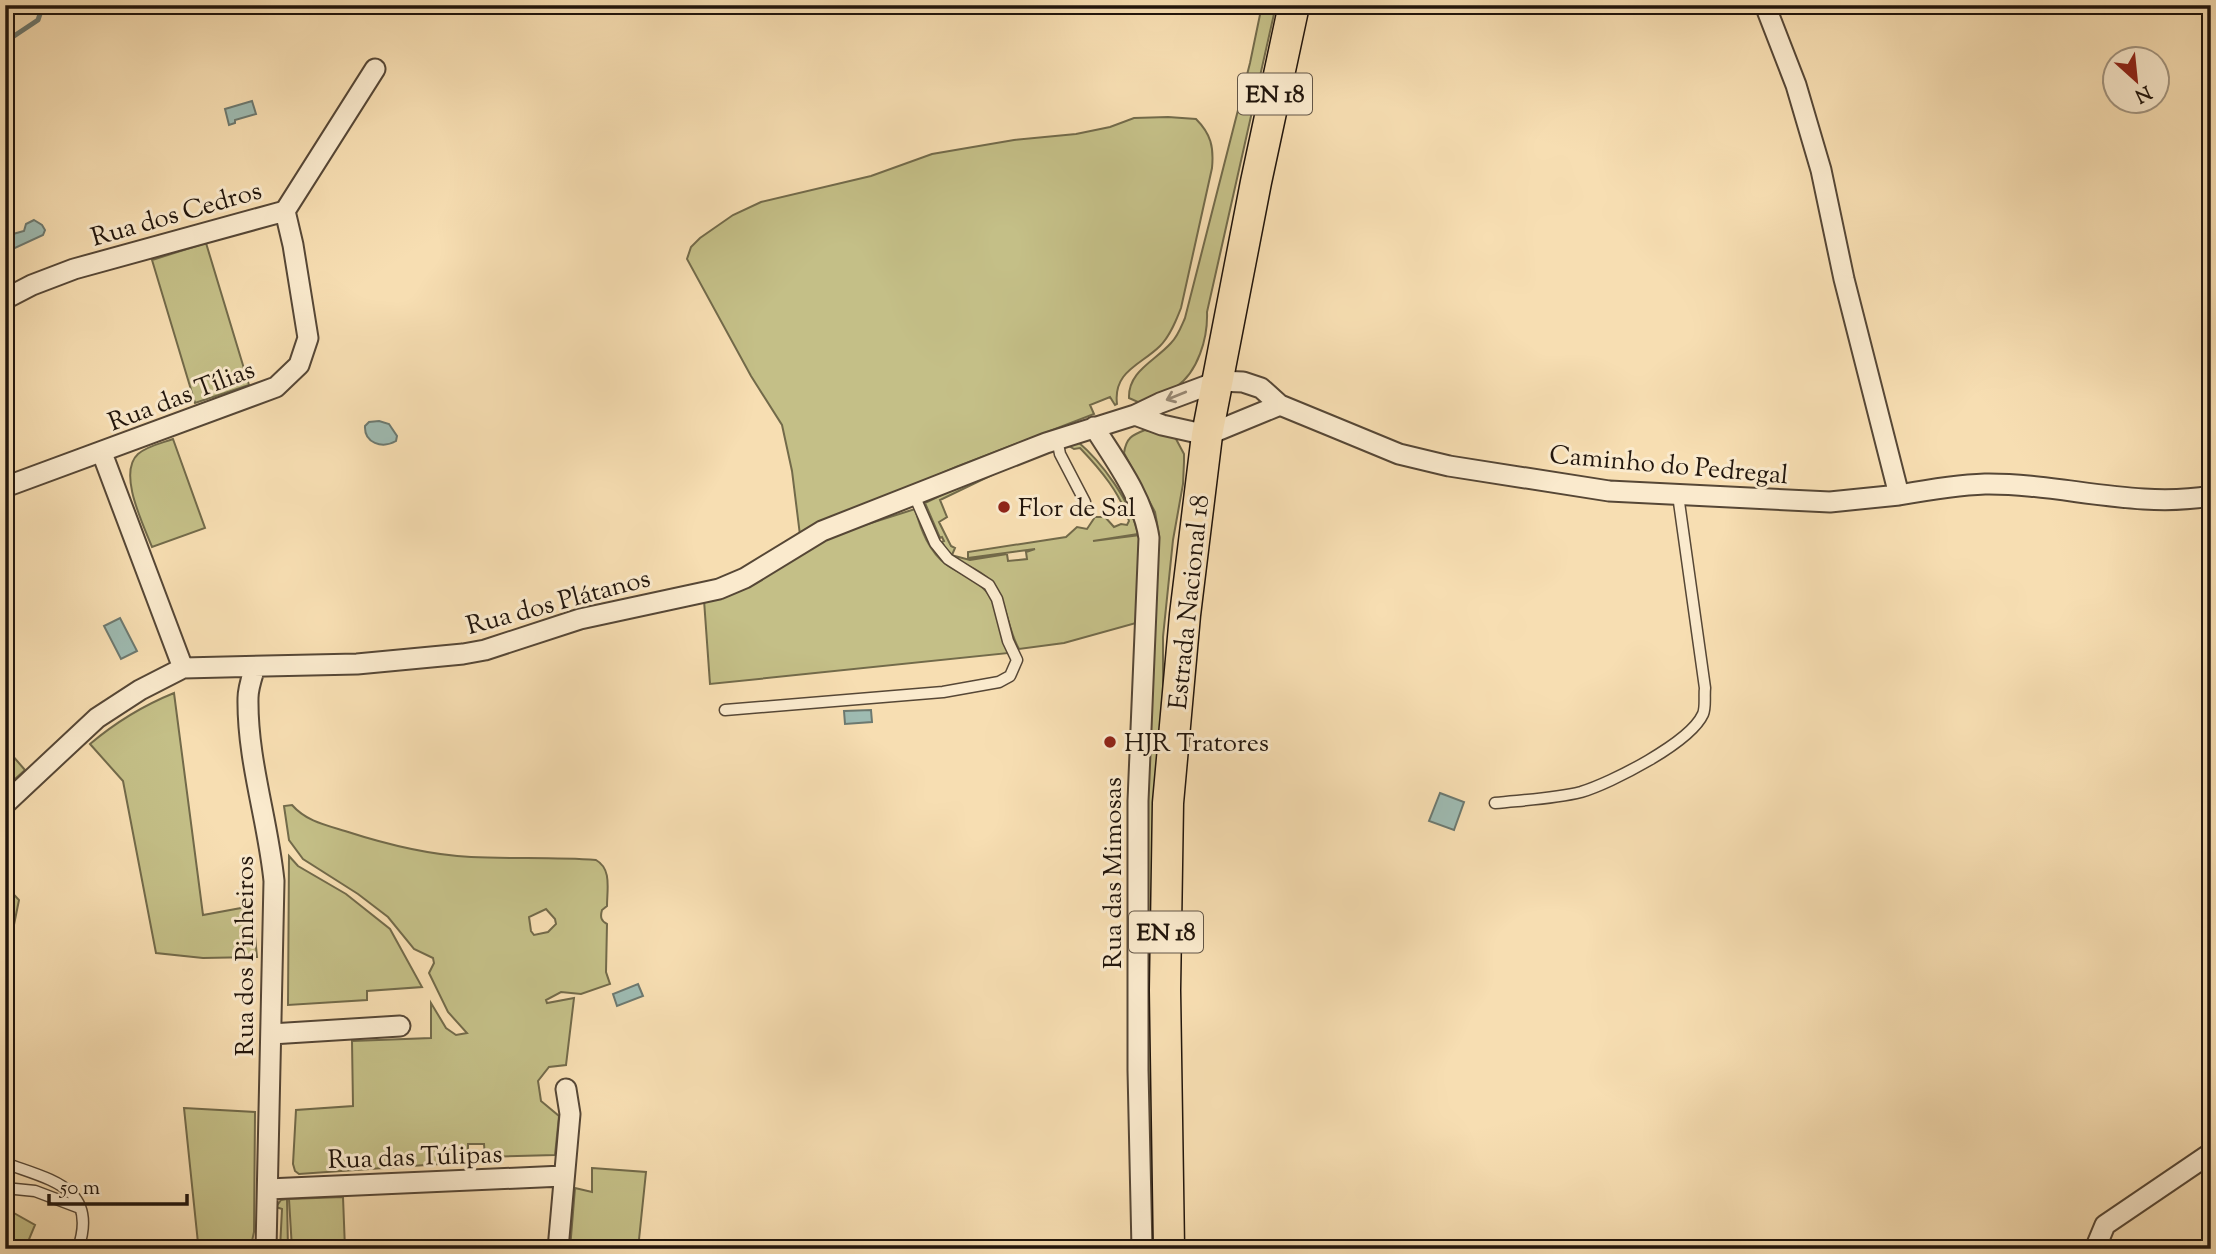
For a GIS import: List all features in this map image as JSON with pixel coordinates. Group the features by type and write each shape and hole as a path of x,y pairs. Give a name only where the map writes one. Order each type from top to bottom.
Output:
{"main road":[{"name":"Estrada Nacional 18","path":"1169,1249 1165,990 1168,803 1185,615 1207,435 1256,182 1294,5"}],"street":[{"path":"1765,5 1796,85 1821,170 1844,279 1899,495"},
{"name":"Rua dos Cedros","path":"5,299 74,269 285,211 375,69"},
{"name":"Rua das Tílias","path":"5,487 276,387 299,365 308,338 285,211"},
{"name":"Caminho do Pedregal","path":"1219,381 1243,382 1261,388 1280,405 1399,454 1449,466 1609,491 1830,502 1985,484 2122,498 2192,499 2211,496"},
{"name":"Rua dos Plátanos","path":"5,804 97,718 140,690 183,668 357,664 463,654 485,650 580,619 719,589 745,578 822,531 1058,439 1135,415 1219,381"},
{"path":"1135,415 1162,425 1207,435 1280,405"},
{"name":"Rua das Mimosas","path":"1094,428 1139,502 1149,538 1138,801 1138,1070 1142,1249"},
{"path":"102,453 183,668"},
{"name":"Rua dos Pinheiros","path":"254,667 247,696 250,741 270,840 274,881 265,1249"},
{"path":"271,1034 400,1026"},
{"path":"558,1249 570,1114 566,1089"},
{"path":"2095,1249 2105,1225 2211,1153"},
{"name":"Rua das Túlipas","path":"268,1189 563,1176"}],"lane":[{"path":"1058,439 1060,454 1085,502"},
{"path":"725,710 943,692 999,682 1010,676 1017,660 1008,641 997,599 989,585 948,559 934,543 914,495"},
{"path":"1495,803 1579,792 1603,784 1675,745 1695,727 1704,713 1704,688 1678,495"},
{"path":"5,1163 63,1185 75,1195 84,1224 78,1249"},
{"path":"5,1188 35,1191 80,1208"}],"shaded area":[{"path":"1262,5 1276,5 1200,354 1184,381 1167,392 1140,403 1129,398 1133,381 1173,340 1185,318 1250,63"},
{"path":"1134,118 1196,119 1210,141 1212,168 1179,313 1164,342 1124,376 1119,384 1117,404 1115,405 1110,397 1090,405 1094,414 956,467 800,535 792,471 782,425 751,376 687,259 691,247 733,215 761,202 871,176 932,154 1014,140 1076,134 1110,127"},
{"path":"206,243 249,385 195,403 152,260"},
{"path":"1145,430 1172,436 1184,454 1183,484 1173,540 1163,637 1163,1249 1152,1249 1148,1066 1147,799 1159,534 1155,512 1124,453 1130,438"},
{"path":"173,439 205,528 152,547 134,500 130,474 132,463 138,454 146,449"},
{"path":"1077,441 1114,483 1129,509 1138,534 1093,541 1140,535 1136,623 1064,643 1019,649 996,587 981,573 947,554 970,560 1007,554 1008,561 1027,559 1026,552 1035,549 968,558 968,552 1066,537 1077,527 1087,529 1095,517 1105,517 1114,527 1127,525 1129,521 1125,511 1109,482 1080,448 1069,446"},
{"path":"996,473 940,500 947,517 939,522 951,546 955,548 952,555 946,550 925,503 964,484"},
{"path":"915,509 923,533 935,554 947,565 978,584 991,598 1009,653 710,684 704,600 825,540"},
{"path":"174,693 203,915 252,906 257,957 203,958 156,953 123,781 90,744 130,715"},
{"path":"5,747 25,770 5,788"},
{"path":"292,805 303,815 323,824 423,851 471,857 596,860 601,864 608,880 607,906 602,910 601,917 607,924 606,972 610,984 581,994 561,992 546,1000 547,1003 574,998 566,1065 549,1067 538,1081 541,1101 559,1116 555,1155 485,1157 484,1144 468,1144 468,1162 299,1174 295,1171 293,1164 296,1110 353,1106 352,1041 431,1038 431,1003 446,1028 456,1035 467,1033 448,1012 429,973 434,963 433,958 414,949 388,917 358,894 303,859 289,840 284,806","holes":["546,909 556,924 548,932 534,935 531,931 529,917"]},
{"path":"289,856 298,866 346,894 390,929 422,987 367,991 367,1000 288,1005"},
{"path":"5,885 19,900 5,969"},
{"path":"184,1108 255,1112 254,1232 251,1246 198,1243"},
{"path":"592,1168 646,1172 638,1249 570,1249 575,1188 592,1192"},
{"path":"343,1197 345,1249 292,1249 289,1199"},
{"path":"287,1199 288,1249 280,1249 282,1209 276,1207 281,1200"},
{"path":"5,1208 35,1225 25,1249 5,1249"}],"water":[{"path":"252,101 256,114 235,120 235,123 229,125 225,109"},
{"path":"34,220 45,230 43,235 12,247 9,239 13,234 24,231 26,224"},
{"path":"369,422 389,424 397,436 396,441 380,444 367,437 365,426"},
{"path":"120,618 137,651 121,659 104,626"},
{"path":"871,710 872,722 845,724 844,711"},
{"path":"1440,793 1464,802 1454,830 1429,821"},
{"path":"638,984 643,996 617,1006 613,994"}],"waterway":[{"path":"5,42 38,20 43,5"}],"place":[{"name":"Flor de Sal","path":"1004,507"},
{"name":"HJR Tratores","path":"1110,742"}]}
